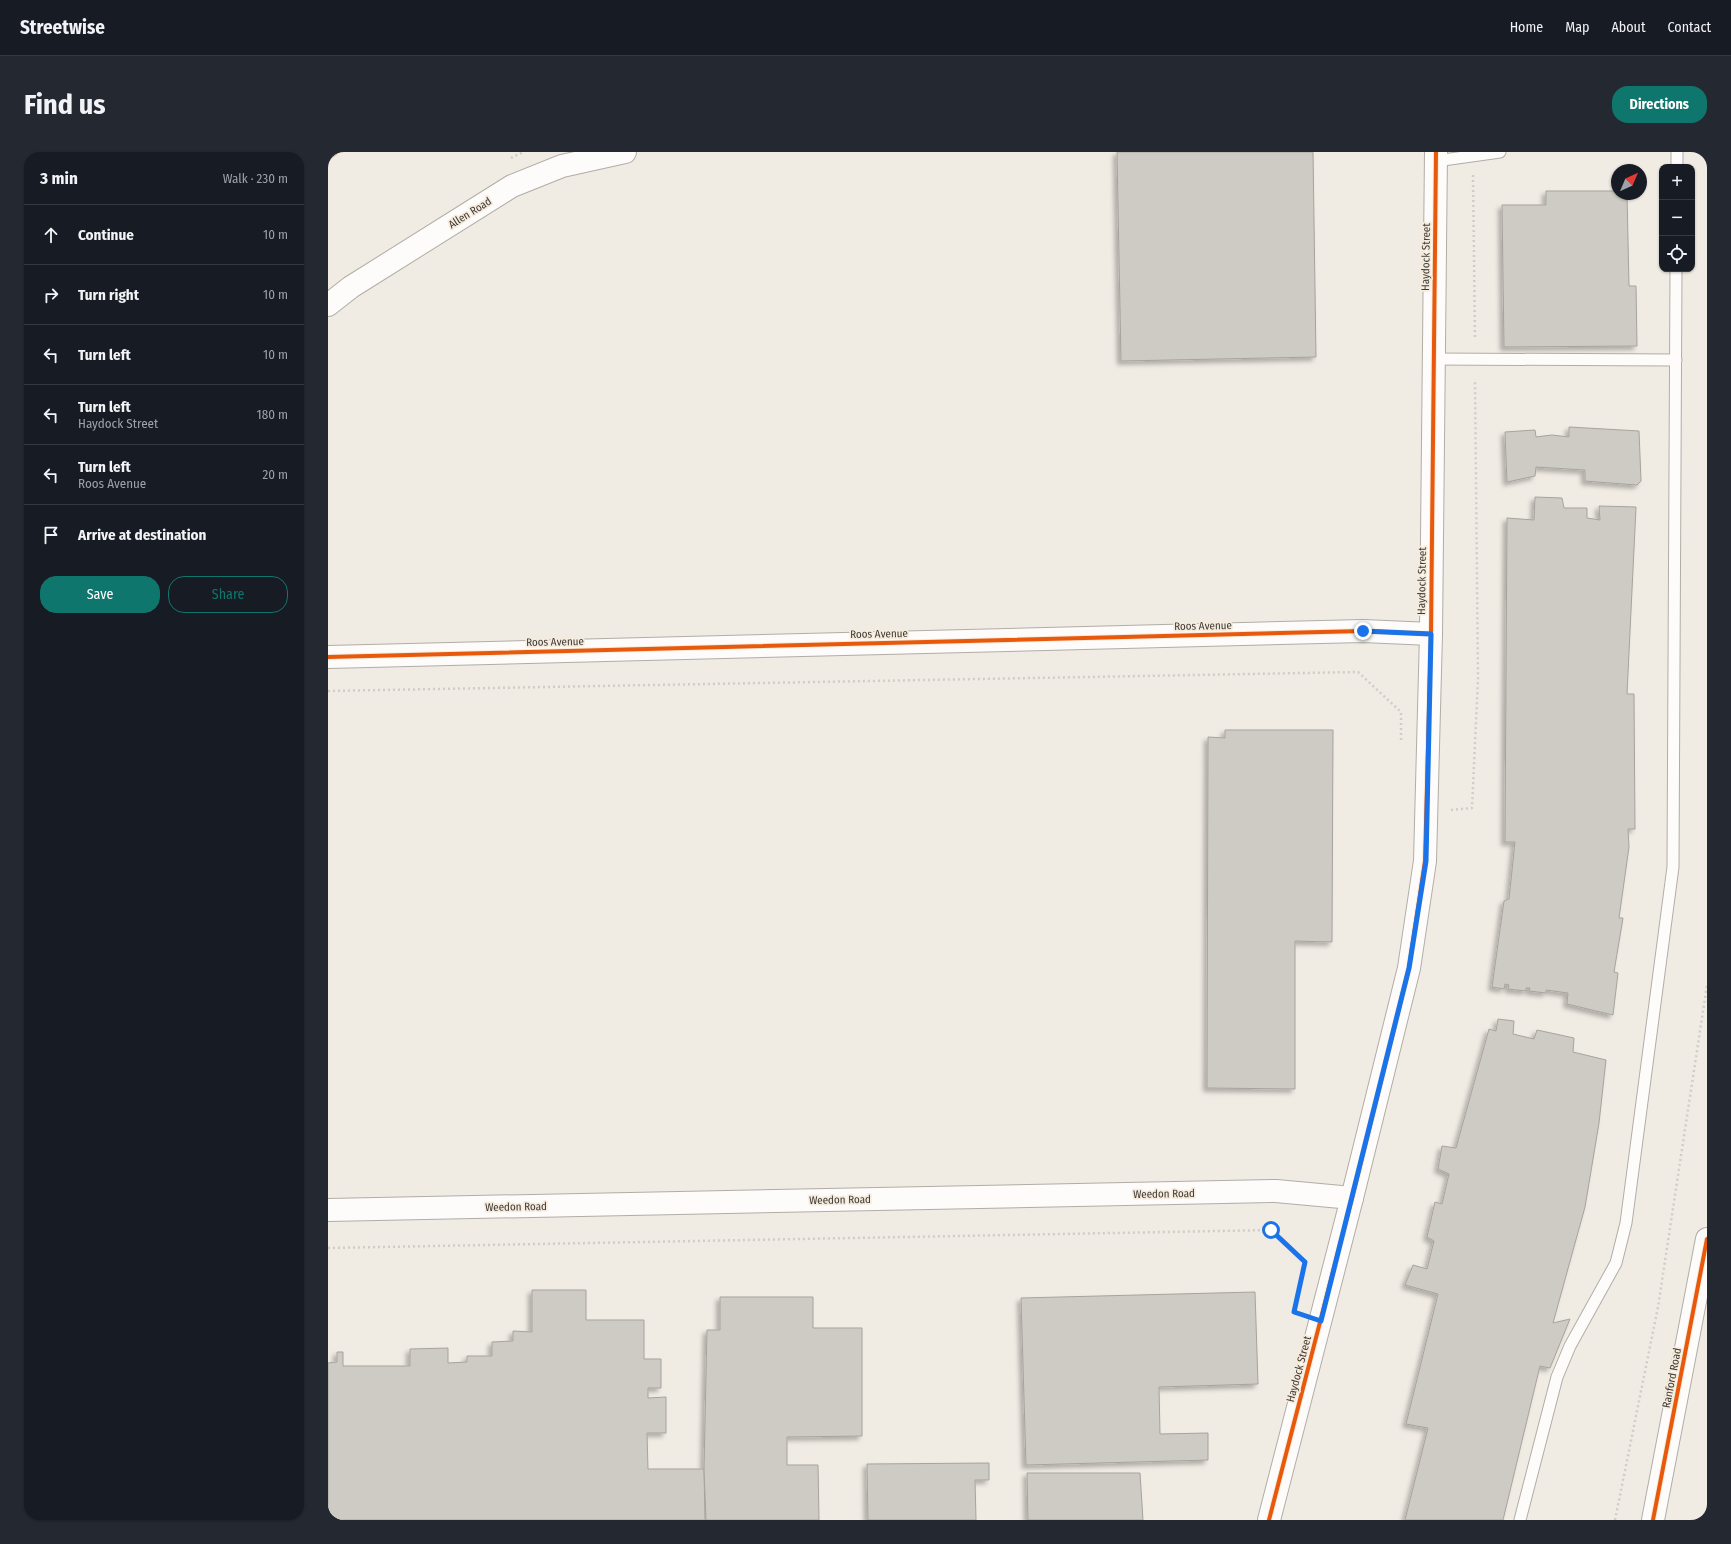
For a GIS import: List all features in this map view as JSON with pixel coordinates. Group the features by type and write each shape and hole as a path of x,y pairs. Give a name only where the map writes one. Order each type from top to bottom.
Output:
{"street":[{"name":"Allen Road","path":"328,305 352,287 512,186 562,166 625,152"},
{"name":"Haydock Street","path":"1269,1520 1321,1321 1409,968 1426,861 1431,634 1436,156"},
{"name":"Roos Avenue","path":"328,657 1363,631 1431,634"},
{"name":"Weedon Road","path":"328,1210 1276,1191 1352,1198"},
{"name":"Ranford Road","path":"1653,1520 1707,1239"}],"lane":[{"path":"1436,156 1473,156 1500,152"},
{"path":"1677,152 1677,164"},
{"path":"1520,1520 1557,1377 1570,1346 1616,1263 1626,1223 1673,867 1676,272"},
{"path":"1433,359 1676,360"}],"path":[{"path":"1427,814 1472,808 1478,679 1473,156"},
{"path":"328,691 1358,672 1402,712 1401,742"},
{"path":"1615,1520 1658,1307 1707,985"},
{"path":"328,1248 1271,1230 1305,1262 1294,1312 1321,1321"}],"building":[{"path":"1117,152 1313,152 1316,357 1121,361"},
{"path":"1546,191 1611,191 1611,200 1627,200 1629,286 1636,286 1637,346 1504,347 1502,205 1546,205"},
{"path":"1569,427 1639,431 1641,481 1637,485 1585,481 1585,470 1536,467 1535,476 1507,482 1505,432 1535,430 1536,437 1552,435 1569,437"},
{"path":"1535,497 1562,498 1564,508 1587,508 1587,518 1600,520 1599,506 1636,507 1627,694 1634,694 1635,829 1628,829 1629,847 1619,918 1623,918 1614,972 1618,973 1613,1015 1567,1004 1568,993 1546,990 1546,993 1529,991 1530,988 1526,988 1526,991 1508,989 1509,985 1505,984 1504,989 1492,987 1504,901 1509,899 1515,842 1505,842 1507,518 1534,520"},
{"path":"1225,730 1333,730 1332,942 1295,941 1295,1089 1207,1088 1208,737 1225,738"},
{"path":"1498,1019 1514,1021 1513,1034 1534,1039 1537,1030 1574,1038 1573,1052 1606,1060 1599,1123 1585,1207 1553,1323 1570,1319 1550,1368 1540,1366 1503,1520 1405,1520 1428,1428 1406,1424 1438,1294 1405,1285 1413,1265 1427,1269 1434,1241 1427,1237 1435,1202 1442,1204 1449,1174 1438,1169 1442,1146 1456,1148 1489,1029 1496,1031"},
{"path":"532,1290 586,1290 586,1320 644,1320 644,1359 661,1359 661,1388 648,1388 648,1398 666,1397 666,1433 647,1433 648,1469 704,1469 705,1520 328,1520 328,1363 337,1362 337,1352 343,1352 343,1366 410,1366 410,1349 448,1348 448,1363 467,1362 467,1356 492,1356 492,1342 513,1341 513,1331 532,1332"},
{"path":"1255,1292 1258,1384 1159,1387 1160,1434 1208,1433 1208,1460 1026,1465 1021,1298"},
{"path":"720,1297 813,1297 813,1328 862,1328 862,1436 787,1437 787,1465 818,1465 819,1520 706,1520 704,1469 707,1330 720,1330"},
{"path":"989,1463 989,1480 975,1480 976,1520 868,1520 867,1464"},
{"path":"1027,1473 1140,1473 1143,1520 1028,1520"}],"waterway":[{"path":"328,156 334,152"}],"cycle path":[{"path":"1269,1520 1352,1198 1409,968 1425,861 1431,634 1436,152"},
{"path":"328,657 1363,631 1431,634"},
{"path":"1653,1520 1707,1239"}],"route":[{"path":"1271,1230 1305,1262 1294,1312 1321,1321 1409,968 1426,861 1431,634 1363,631"}]}
